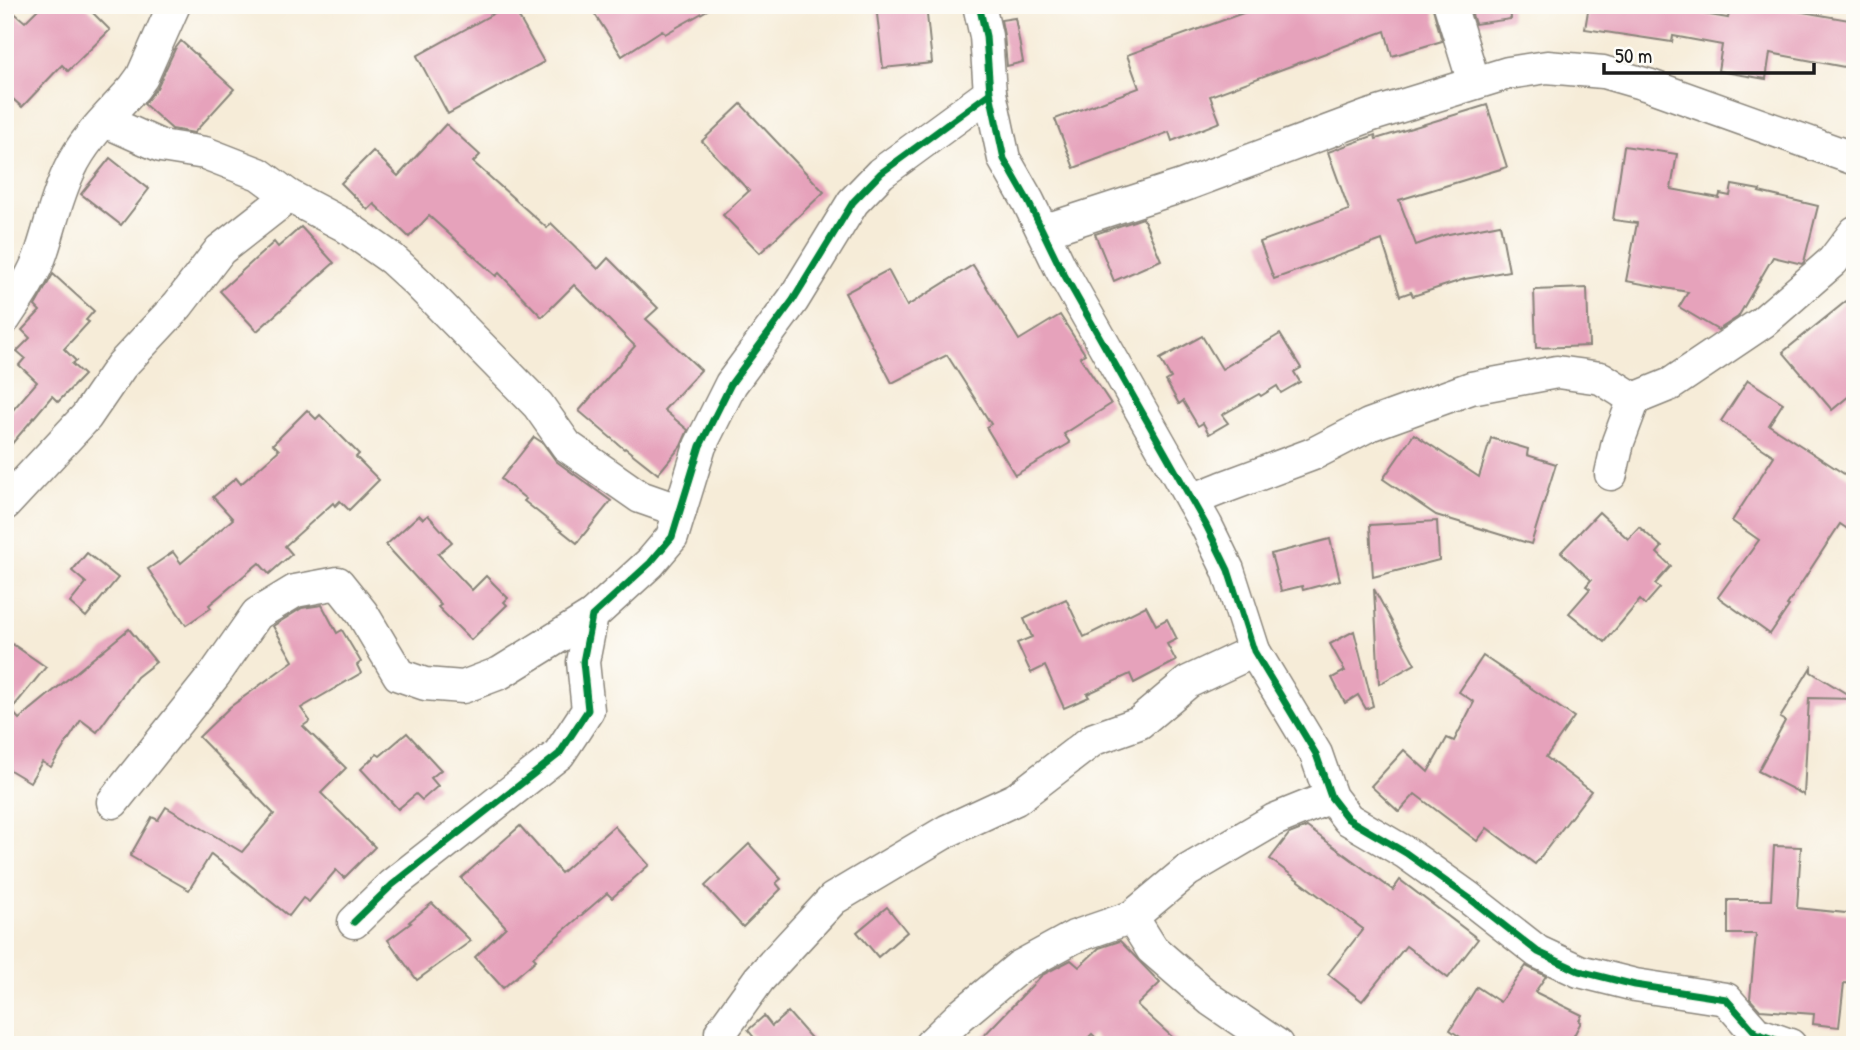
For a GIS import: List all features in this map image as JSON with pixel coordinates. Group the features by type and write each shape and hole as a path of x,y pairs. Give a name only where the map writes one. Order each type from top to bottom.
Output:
{"street":[{"path":"5,318 26,286 41,255 70,168 79,152 135,88 174,5"},
{"path":"979,5 986,36 990,93 1004,159 1061,269 1192,500 1228,570 1254,650 1316,754 1331,797 1348,819 1406,853 1538,951 1579,971 1635,985 1726,999 1756,1033 1790,1045"},
{"path":"1450,5 1474,83"},
{"path":"1043,231 1182,186 1369,116 1508,73 1547,67 1603,72 1648,85 1855,159"},
{"path":"113,802 215,674 257,614 295,591 338,583 362,613 399,675 425,684 463,687 500,673 592,615 650,563 672,537 700,446 731,384 793,300 853,202 881,173 990,93"},
{"path":"105,121 162,146 205,153 258,174 289,197 344,225 392,259 538,405 567,446 640,497 680,511"},
{"path":"5,503 86,417 121,366 178,305 220,250 289,197"},
{"path":"1611,474 1618,442 1634,399 1671,384 1763,322 1833,261 1855,232"},
{"path":"1192,500 1313,454 1369,425 1471,388 1557,372 1601,378 1634,399"},
{"path":"354,922 392,886 559,754 588,710 583,662 592,615"},
{"path":"721,1032 759,979 834,900 947,831 1016,799 1094,739 1139,723 1188,682 1254,650"},
{"path":"930,1045 1019,967 1074,937 1132,917 1187,871 1275,820 1331,797"},
{"path":"1132,917 1152,949 1211,1000 1277,1045"}],"building":[{"path":"5,5 25,22 42,5 85,5 110,30 68,71 62,65 22,107 5,92"},
{"path":"512,5 544,62 448,114 417,56"},
{"path":"589,5 716,5 665,34 662,30 622,56"},
{"path":"876,5 926,5 932,63 883,68"},
{"path":"1265,5 1432,5 1442,41 1392,56 1385,31 1210,96 1220,122 1172,141 1169,132 1074,168 1055,119 1139,88 1127,55"},
{"path":"1469,5 1510,5 1511,19 1475,24"},
{"path":"1589,5 1650,5 1728,18 1731,5 1785,5 1785,9 1855,21 1855,69 1770,53 1766,79 1718,71 1722,45 1673,36 1672,42 1585,29"},
{"path":"1015,18 1023,62 1007,66 1001,20"},
{"path":"181,41 234,89 194,133 172,129 144,104 157,88"},
{"path":"741,104 824,192 760,253 723,215 749,191 702,141"},
{"path":"1487,105 1507,167 1399,200 1416,245 1444,235 1500,224 1509,271 1465,279 1413,296 1411,292 1400,296 1382,240 1274,279 1260,242 1349,210 1328,152 1375,135 1376,139"},
{"path":"446,124 480,155 473,162 547,228 551,223 598,269 608,258 658,308 646,319 701,370 664,410 688,430 681,446 658,474 579,411 635,346 574,285 542,317 499,273 496,276 429,216 409,237 374,204 368,210 341,183 373,151 398,176"},
{"path":"1624,146 1677,154 1671,189 1719,198 1720,194 1730,196 1732,185 1818,206 1804,262 1802,264 1773,257 1738,317 1718,330 1679,307 1688,292 1626,281 1637,223 1613,220"},
{"path":"110,158 149,189 121,225 81,194"},
{"path":"1143,218 1161,260 1114,281 1095,234"},
{"path":"301,227 334,263 257,331 220,291 274,242 278,247"},
{"path":"973,265 1019,340 1060,315 1085,354 1080,357 1111,404 1064,434 1070,443 1015,475 986,427 991,424 947,355 892,383 845,293 888,270 907,306"},
{"path":"53,274 94,311 86,320 89,322 64,349 76,361 72,364 84,375 58,402 52,396 5,452 5,419 37,382 19,365 25,358 17,351 30,338 22,330 40,311 35,306"},
{"path":"1587,288 1589,346 1536,348 1534,290"},
{"path":"1855,294 1855,391 1832,410 1783,352"},
{"path":"1280,334 1301,368 1294,372 1300,382 1281,393 1277,386 1222,415 1228,423 1209,434 1203,423 1198,426 1183,401 1179,404 1166,381 1171,378 1160,359 1202,336 1222,369"},
{"path":"1748,380 1783,403 1769,425 1855,481 1855,534 1840,524 1770,634 1718,597 1759,540 1732,521 1774,456 1721,421"},
{"path":"307,410 316,419 320,415 359,454 356,457 379,480 349,510 340,501 335,506 333,503 285,546 292,554 269,574 259,563 209,605 211,608 186,625 148,569 173,552 181,563 233,519 213,497 236,478 241,484 279,450 273,444"},
{"path":"1414,434 1479,477 1491,438 1528,449 1527,455 1556,464 1531,544 1436,515 1383,479"},
{"path":"534,437 543,443 556,461 611,501 577,543 501,479"},
{"path":"1599,512 1628,539 1639,527 1662,547 1657,553 1671,566 1655,584 1660,588 1645,605 1640,600 1605,642 1569,613 1590,589 1586,586 1591,580 1561,552"},
{"path":"419,515 423,519 428,515 452,542 438,554 472,590 486,576 508,598 504,602 507,605 471,640 438,607 441,605 386,545"},
{"path":"1437,521 1439,560 1373,577 1370,525"},
{"path":"1330,539 1340,580 1303,590 1302,586 1281,591 1271,554"},
{"path":"87,553 118,578 86,617 70,603 86,583 72,571"},
{"path":"1374,589 1415,664 1379,684"},
{"path":"1066,599 1084,637 1146,606 1156,625 1167,619 1177,639 1167,644 1176,661 1134,683 1130,674 1064,708 1045,666 1031,673 1017,643 1032,637 1024,619"},
{"path":"322,605 337,633 342,630 361,662 357,665 361,673 301,708 310,721 303,726 346,768 321,793 375,847 344,878 336,870 309,902 303,898 289,916 211,854 189,890 130,856 152,817 158,820 166,807 242,852 274,814 199,737 230,707 293,661 273,626 302,608"},
{"path":"129,629 156,662 137,677 97,732 81,720 51,767 42,762 30,782 5,767 5,639 46,667 11,710 19,719"},
{"path":"1354,631 1373,706 1366,709 1358,695 1345,703 1332,678 1345,671 1330,644"},
{"path":"1483,656 1574,717 1546,757 1591,791 1535,864 1487,828 1477,841 1415,794 1399,812 1371,786 1404,750 1428,772 1447,738 1454,741 1474,702 1459,692"},
{"path":"1811,667 1811,672 1855,699 1809,698 1804,795 1758,771 1785,721 1780,718"},
{"path":"407,733 441,770 431,778 438,786 422,800 416,794 398,809 361,769"},
{"path":"520,826 561,873 614,826 649,865 612,898 607,893 533,957 536,960 503,988 475,957 506,927 461,878"},
{"path":"1307,827 1393,890 1400,880 1478,939 1448,978 1406,946 1362,1001 1328,974 1363,929 1270,859 1289,834"},
{"path":"749,844 781,879 776,883 781,889 743,927 705,886"},
{"path":"1774,846 1801,847 1797,908 1855,914 1855,984 1844,983 1839,1027 1813,1024 1814,1014 1760,1010 1750,999 1756,934 1728,934 1728,900 1771,900"},
{"path":"432,903 471,941 417,980 388,940"},
{"path":"887,907 907,932 878,957 857,932"},
{"path":"1120,941 1160,983 1137,1005 1181,1045 1103,1045 1092,1034 1081,1045 975,1045 1042,975 1071,960 1079,967 1099,948"},
{"path":"1526,966 1546,976 1535,992 1582,1015 1569,1045 1472,1045 1450,1030 1477,987 1500,1002"},
{"path":"788,1012 817,1045 750,1045 756,1040 748,1030 764,1016 772,1026"}],"cycle path":[{"path":"979,5 986,36 990,93 1004,159 1061,269 1206,525 1228,570 1254,651 1316,754 1331,797 1348,819 1406,853 1538,952 1579,971 1635,985 1726,999 1756,1033 1790,1045"},
{"path":"354,922 392,885 559,754 588,710 583,662 592,616 650,563 672,537 700,446 731,384 793,300 853,202 881,173 990,93"}]}
